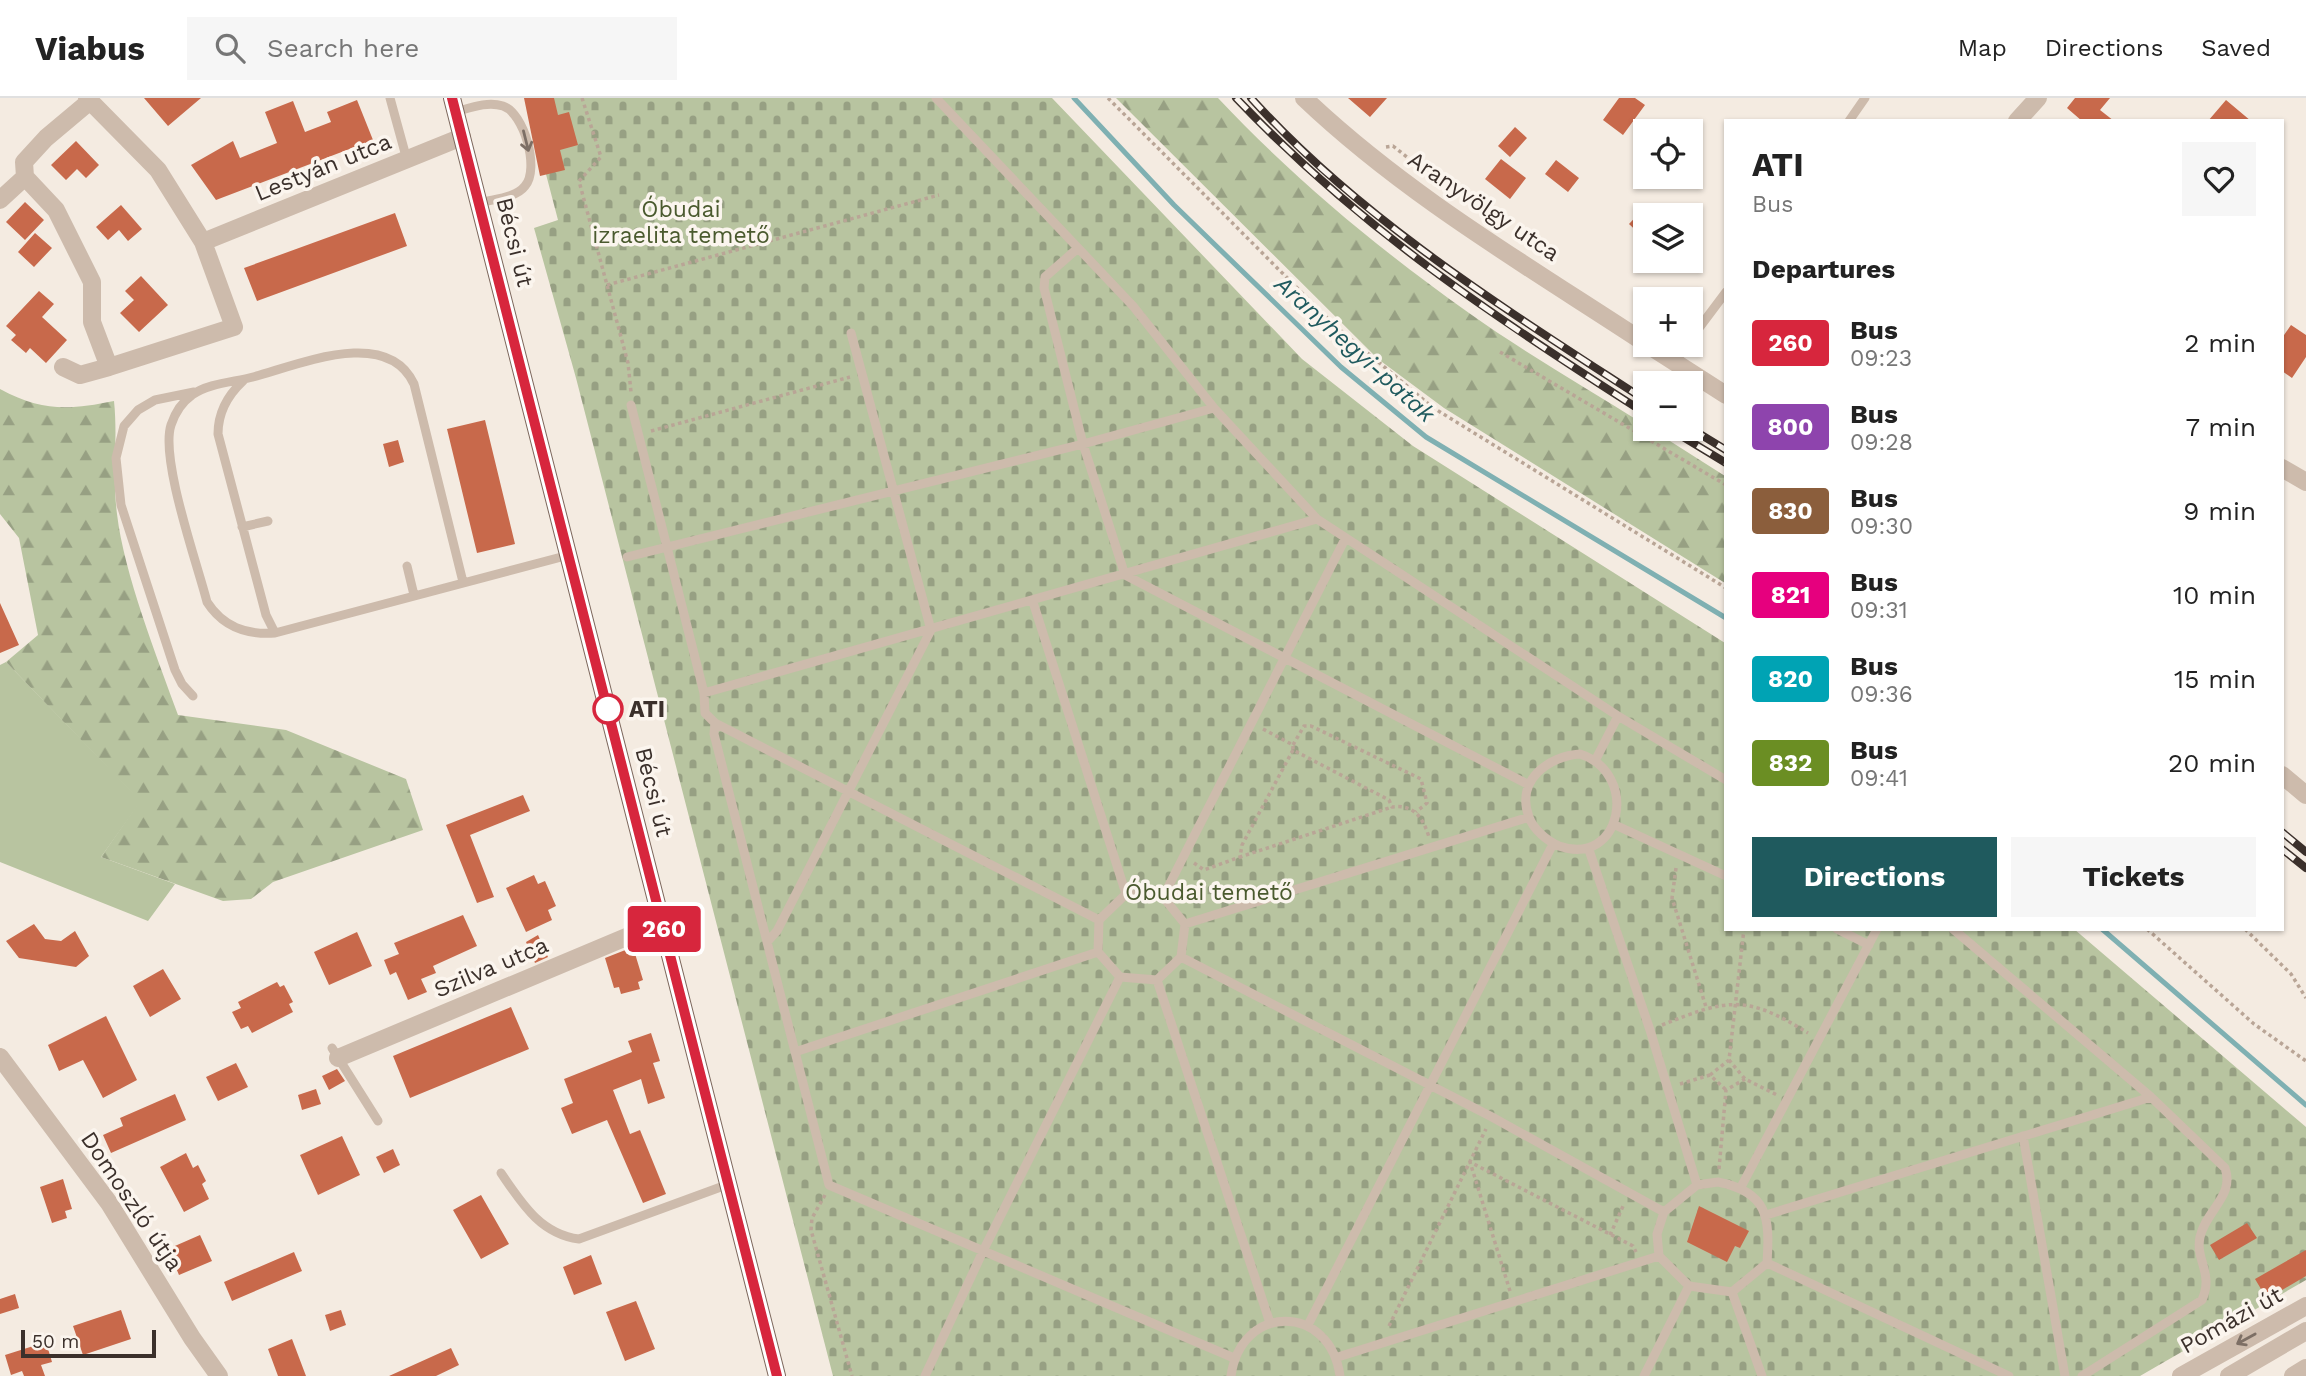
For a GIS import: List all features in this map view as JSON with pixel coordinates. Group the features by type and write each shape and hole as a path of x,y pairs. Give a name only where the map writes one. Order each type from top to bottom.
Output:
{"main road":[{"name":"Bécsi út","path":"453,105 777,1376"}],"street":[{"name":"Aranyvölgy utca","path":"1304,98 1358,147 1435,205 1633,335"},
{"path":"2019,119 2038,98"},
{"path":"63,367 80,375 109,367 234,327 203,242 158,170 88,100 24,162 25,177 56,210 92,282 92,323 109,367"},
{"name":"Lestyán utca","path":"203,242 462,137"},
{"path":"0,200 25,177"},
{"name":"Aranyvölgy utca","path":"1667,357 1724,394"},
{"path":"2284,469 2306,482"},
{"path":"2284,777 2306,795"},
{"name":"Szilva utca","path":"335,1053 662,922"},
{"name":"Domoszló útja","path":"0,1057 109,1203 219,1376"},
{"name":"Pomázi út","path":"2180,1376 2306,1306"},
{"name":"Pomázi út","path":"2229,1376 2306,1331"},
{"path":"2293,1376 2306,1368"}],"lane":[{"path":"390,98 407,160"},
{"path":"936,98 1133,306 1214,408 1317,519 1618,716 1724,779"},
{"path":"1850,119 1865,98"},
{"path":"453,105 496,105 512,110 521,122 531,163 528,182 519,191 480,203"},
{"path":"1077,248 1045,277 1044,288 1083,444 1125,575 1529,785"},
{"path":"1703,323 1724,295"},
{"path":"767,942 777,931 931,630 851,333"},
{"path":"193,696 175,670 121,505 115,469 120,435 138,410 155,400 244,380 340,353 359,352 388,359 404,369 414,384 463,582"},
{"path":"1675,362 1679,357"},
{"path":"244,380 227,401 218,424 218,434 266,615 275,633"},
{"path":"199,390 186,400 176,415 169,446 207,602 214,613 235,628 260,634 275,633 569,555"},
{"path":"631,405 704,693 705,713 715,723 1099,920"},
{"path":"627,557 1083,444 1214,408"},
{"path":"424,477 436,473"},
{"path":"704,693 1033,603 1317,519"},
{"path":"242,527 268,521"},
{"path":"1163,897 1345,539"},
{"path":"407,566 414,595"},
{"path":"1033,603 1126,894"},
{"path":"1596,759 1618,716"},
{"path":"715,723 714,734 829,1185 1234,1358"},
{"path":"1580,754 1596,759 1609,772 1615,788 1617,807 1613,824 1604,838 1589,850 1570,850 1553,844 1538,831 1529,817 1526,800 1529,785 1542,766 1561,755 1580,754"},
{"path":"1185,924 1529,817"},
{"path":"1613,824 1724,875"},
{"path":"1308,1325 1553,844"},
{"path":"1589,850 1650,1030 1696,1185"},
{"path":"1126,894 1163,897 1185,924 1181,957 1157,980 1120,977 1098,952 1099,920 1126,894"},
{"path":"1841,931 1869,945"},
{"path":"1741,1187 1876,931"},
{"path":"1955,931 2151,1097 2225,1168 2229,1179 2227,1191 2201,1234 2199,1245 2207,1272 2207,1288 2202,1300 2082,1376"},
{"path":"795,1052 1098,952"},
{"path":"1181,957 1492,1117 1664,1212"},
{"path":"925,1376 984,1249 1120,977"},
{"path":"1157,980 1270,1323"},
{"path":"335,1053 378,1121"},
{"path":"1766,1215 2151,1097"},
{"path":"2023,1136 2065,1376"},
{"path":"501,1172 529,1214 565,1237 579,1240 729,1184"},
{"path":"1718,1182 1741,1187 1758,1200 1766,1215 1767,1263 1732,1292 1689,1286 1659,1256 1657,1234 1664,1212 1696,1185 1718,1182"},
{"path":"1338,1357 1513,1299 1659,1256"},
{"path":"1767,1263 2009,1376"},
{"path":"1644,1376 1689,1286"},
{"path":"1732,1292 1762,1376"},
{"path":"1231,1376 1234,1358 1248,1335 1270,1323 1289,1320 1308,1325 1327,1339 1338,1357 1340,1376"}],"path":[{"path":"582,98 601,157 579,181 631,380 631,405"},
{"path":"1108,98 1333,324 1432,407 1724,587"},
{"path":"1376,141 1384,147 1393,146 1436,180 1441,190"},
{"path":"607,285 939,195"},
{"path":"1500,352 1724,484"},
{"path":"639,434 862,374"},
{"path":"1252,723 1389,800 1392,807"},
{"path":"1240,857 1242,845 1304,726 1311,726 1421,779 1427,803 1416,812"},
{"path":"1204,870 1401,806 1416,812 1424,820 1432,847"},
{"path":"1678,853 1672,898 1706,1007"},
{"path":"1744,931 1729,1060 1745,1079 1788,1101"},
{"path":"2149,931 2254,1024 2306,1061"},
{"path":"2247,931 2291,974 2306,998"},
{"path":"1650,1030 1706,1007 1734,1003 1757,1006 1820,1040"},
{"path":"1668,1087 1710,1075 1729,1060"},
{"path":"1710,1075 1726,1090"},
{"path":"1726,1090 1745,1079"},
{"path":"1718,1182 1726,1090"},
{"path":"1381,1343 1492,1117"},
{"path":"1469,1162 1633,1247 1641,1261"},
{"path":"1469,1162 1513,1299"},
{"path":"829,1185 814,1212 811,1230 852,1376"},
{"path":"1610,1235 1630,1193"}],"green space":[{"name":"Óbudai temető","path":"526,98 1052,98 1302,359 1413,446 1724,642 1724,931 2076,931 2306,1127 2306,1280 2140,1376 833,1376 576,378 534,228 558,220"},
{"path":"1116,98 1218,98 1307,185 1436,289 1512,342 1633,418 1633,441 1670,441 1724,475 1724,582 1444,408 1378,359"},
{"path":"0,389 30,402 56,407 114,401 116,500 121,537 142,615 178,715 286,730 406,779 423,830 273,882 251,899 223,901 101,857 140,801 6,662 38,635 19,538 0,514"},
{"path":"6,662 141,801 101,857 175,884 148,921 0,862 0,665"}],"building":[{"path":"144,98 201,98 168,126"},
{"path":"524,98 554,98 558,115 569,112 578,145 560,150 565,170 540,176"},
{"path":"1348,98 1387,98 1370,117"},
{"path":"1619,98 1635,98 1645,105 1623,135 1603,120"},
{"path":"2075,98 2110,98 2100,110 2111,119 2080,119 2067,108"},
{"path":"357,100 373,140 216,200 191,165 233,141 240,158 277,143 265,112 293,101 305,132 331,122 327,112"},
{"path":"2226,100 2249,119 2210,119"},
{"path":"1515,127 1527,138 1510,157 1498,146"},
{"path":"76,141 99,165 86,178 77,169 66,180 51,165"},
{"path":"1501,159 1526,178 1510,199 1485,179"},
{"path":"1556,160 1579,178 1568,192 1545,174"},
{"path":"25,202 44,220 25,240 6,222"},
{"path":"121,205 142,229 128,241 119,230 108,240 96,227"},
{"path":"395,213 407,246 257,301 244,268"},
{"path":"35,233 52,248 34,267 18,252"},
{"path":"141,276 168,305 139,332 120,313 134,300 125,291"},
{"path":"39,291 54,304 42,317 67,340 46,363 30,348 26,353 11,340 16,335 6,326"},
{"path":"2291,325 2306,335 2306,357 2292,378 2284,372 2284,335"},
{"path":"485,420 515,544 477,553 447,429"},
{"path":"398,440 404,462 389,467 383,444"},
{"path":"0,603 19,645 0,653"},
{"path":"523,795 530,811 470,835 494,897 477,903 446,825"},
{"path":"534,875 538,884 545,881 556,906 548,910 552,920 526,932 506,888"},
{"path":"463,915 477,946 433,966 436,973 421,979 427,992 408,1000 396,972 390,975 384,960 399,954 394,943"},
{"path":"34,924 45,939 61,941 75,931 89,956 76,967 19,958 6,941"},
{"path":"357,932 372,966 329,985 314,952"},
{"path":"538,935 548,957 535,963 526,942"},
{"path":"633,947 643,980 638,982 640,989 621,994 619,987 614,988 605,958"},
{"path":"163,969 181,999 150,1017 133,986"},
{"path":"277,982 280,987 284,985 293,1002 289,1004 293,1012 252,1033 248,1026 241,1029 232,1012 241,1008 238,1002"},
{"path":"511,1007 529,1049 410,1098 393,1056"},
{"path":"106,1016 137,1080 103,1098 83,1060 59,1071 48,1045"},
{"path":"651,1033 660,1061 653,1063 665,1098 648,1104 641,1079 613,1090 630,1134 640,1130 666,1194 643,1203 607,1120 572,1134 561,1108 573,1103 564,1079 632,1052 628,1041"},
{"path":"236,1063 248,1087 218,1101 206,1077"},
{"path":"337,1069 345,1081 329,1090 322,1076"},
{"path":"316,1089 321,1104 302,1110 298,1095"},
{"path":"175,1094 186,1120 111,1153 103,1135 123,1126 120,1118"},
{"path":"342,1136 360,1175 318,1195 300,1155"},
{"path":"393,1149 400,1165 384,1173 376,1157"},
{"path":"186,1153 193,1168 198,1165 206,1181 202,1184 209,1199 184,1212 160,1167"},
{"path":"63,1179 72,1209 65,1211 67,1218 52,1223 40,1187"},
{"path":"481,1195 509,1244 481,1259 453,1210"},
{"path":"1699,1206 1749,1231 1740,1248 1735,1246 1727,1262 1687,1242"},
{"path":"2247,1223 2257,1238 2219,1260 2210,1245"},
{"path":"200,1235 212,1261 179,1275 168,1249"},
{"path":"2306,1250 2306,1276 2267,1299 2255,1279"},
{"path":"294,1252 302,1271 232,1301 224,1282"},
{"path":"591,1255 602,1284 574,1295 563,1267"},
{"path":"15,1294 19,1308 0,1314 0,1299"},
{"path":"636,1301 655,1349 625,1361 606,1312"},
{"path":"121,1310 131,1339 83,1355 73,1326"},
{"path":"341,1310 346,1325 330,1331 325,1315"},
{"path":"292,1339 306,1376 278,1376 268,1349"},
{"path":"46,1342 52,1362 41,1365 45,1376 24,1376 22,1371 11,1375 5,1355"},
{"path":"451,1348 459,1365 436,1376 389,1376"}],"waterway":[{"name":"Aranyhegyi-patak","path":"1074,98 1174,205 1341,367 1426,437 1724,617"},
{"name":"Aranyhegyi-patak","path":"2104,931 2306,1105"}],"railway":[{"path":"1236,98 1331,189 1431,269 1535,342 1633,405"},
{"path":"1251,98 1294,143 1388,224 1489,297 1633,392"},
{"path":"1703,436 1724,449"},
{"path":"1690,441 1724,462"},
{"path":"2284,834 2306,852"},
{"path":"2284,851 2306,868"}],"bus line":[{"name":"260","path":"452,98 777,1376"}],"place":[{"name":"ATI","path":"608,709"}],"park label":[{"name":"Óbudai izraelita temető","path":"681,222"}]}
